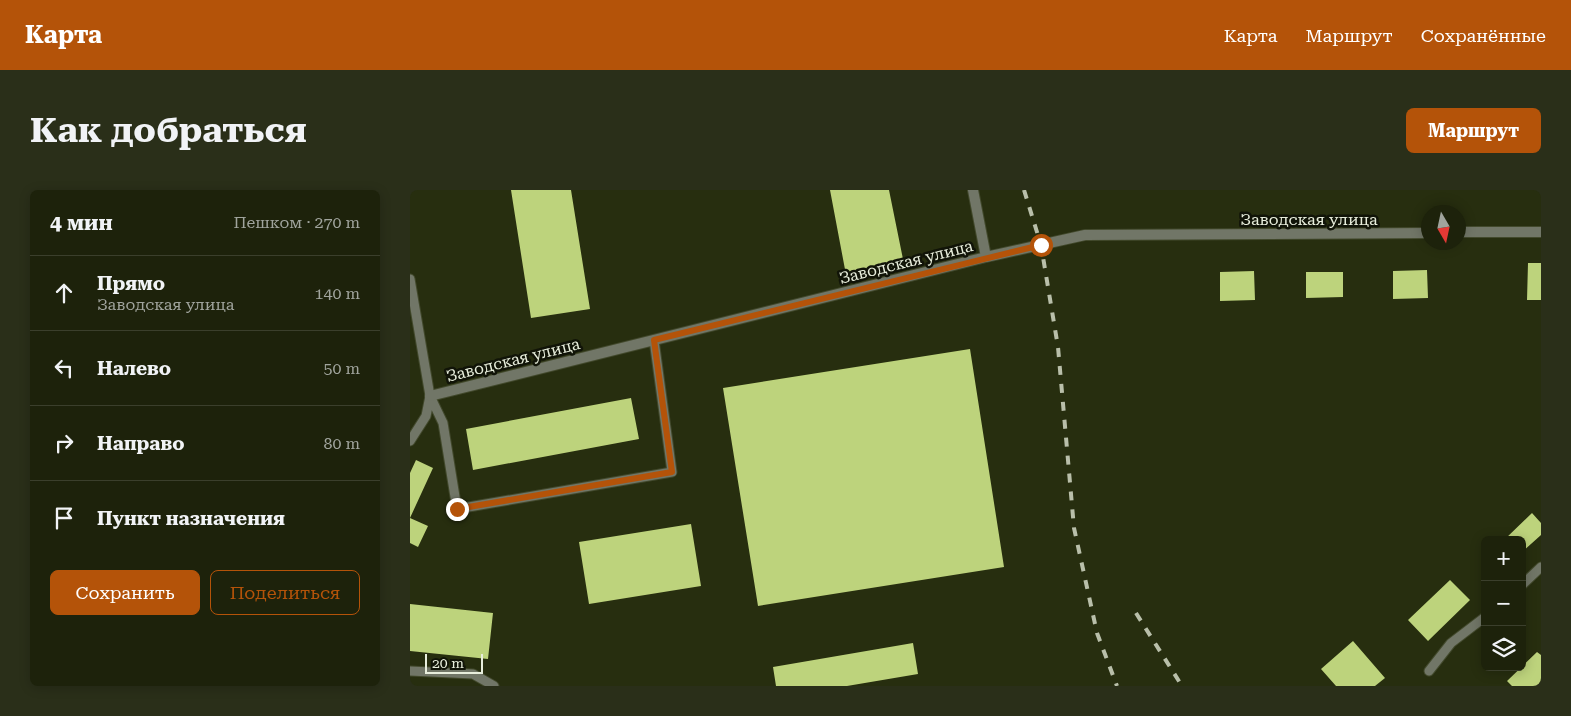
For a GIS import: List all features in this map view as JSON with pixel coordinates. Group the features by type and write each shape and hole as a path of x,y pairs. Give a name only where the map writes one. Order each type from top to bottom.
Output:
{"street":[{"path":"973,190 986,257"},
{"path":"1466,232 1541,232"},
{"name":"Заводская улица","path":"430,396 986,257 1085,235 1421,233"}],"lane":[{"path":"410,279 430,396 443,423 457,509 672,472 654,340"},
{"path":"410,441 426,416 430,396"},
{"path":"1526,581 1541,567"},
{"path":"1429,671 1451,643 1481,620"},
{"path":"410,671 473,674 494,686"}],"building":[{"path":"511,190 571,190 590,309 531,318"},
{"path":"830,190 889,190 905,269 847,280"},
{"path":"1528,263 1541,263 1541,300 1527,300"},
{"path":"1427,270 1428,298 1393,299 1393,271"},
{"path":"1254,271 1255,300 1220,301 1220,272"},
{"path":"1306,272 1343,272 1343,297 1306,298"},
{"path":"970,349 1004,567 758,606 723,388"},
{"path":"631,398 639,439 473,470 466,429"},
{"path":"416,460 433,468 410,518 410,473"},
{"path":"1532,513 1541,523 1541,535 1526,548 1526,536 1508,536"},
{"path":"410,518 428,526 418,547 410,543"},
{"path":"691,524 701,586 589,604 579,542"},
{"path":"1450,580 1470,600 1428,641 1408,620"},
{"path":"410,604 493,613 488,659 410,651"},
{"path":"1353,641 1385,678 1375,686 1336,686 1321,669"},
{"path":"913,643 918,674 847,686 776,686 773,667"},
{"path":"1537,652 1541,655 1541,686 1512,686 1507,681 1517,671 1526,671 1526,663"}],"railway":[{"path":"1024,190 1041,245 1058,347 1074,528 1097,633 1117,686"},
{"path":"1136,613 1182,686"}],"route":[{"path":"457,509 672,472 654,340 1041,245"}]}
